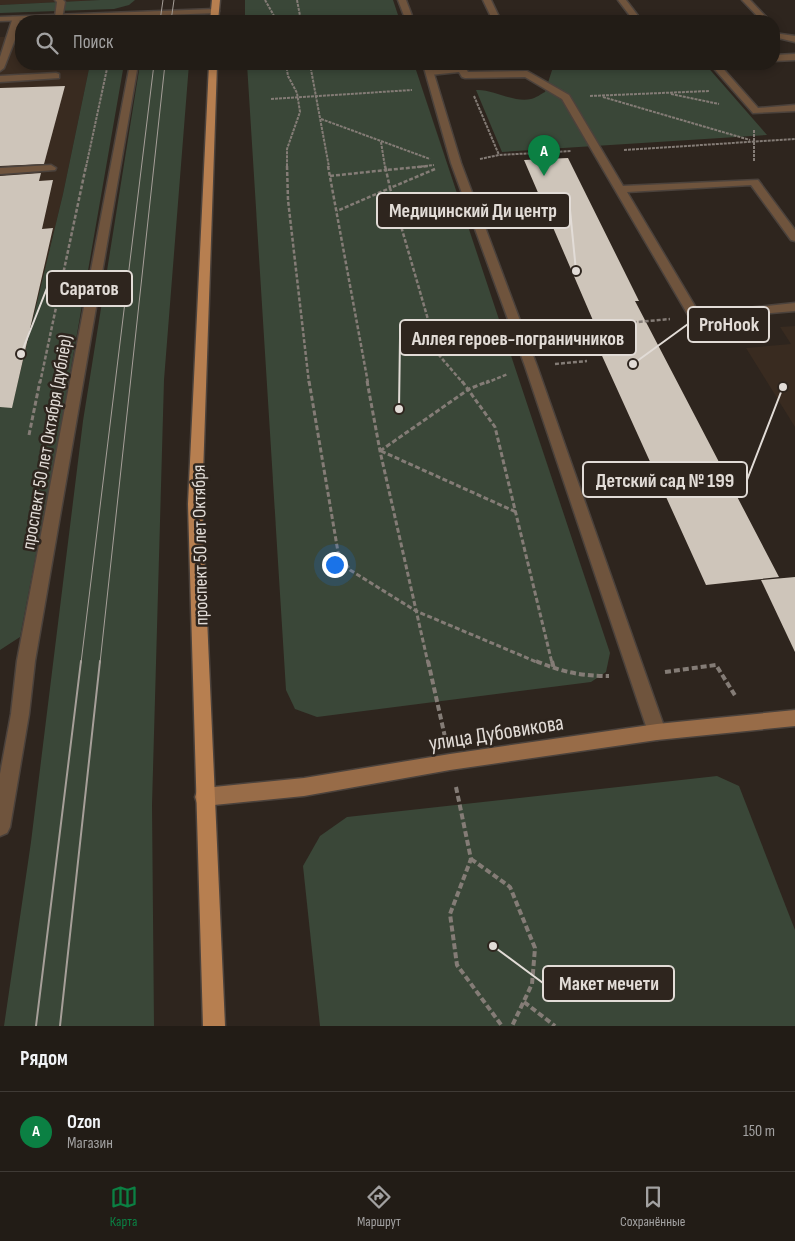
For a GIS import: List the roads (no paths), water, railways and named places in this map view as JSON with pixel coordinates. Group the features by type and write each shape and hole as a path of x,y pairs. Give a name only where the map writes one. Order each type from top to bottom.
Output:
{"main road":[{"path":"215,15 216,0"},
{"name":"проспект 50 лет Октября","path":"213,70 195,504 204,797 214,1026"}],"street":[{"path":"59,0 59,15"},
{"path":"402,0 408,15"},
{"path":"487,0 493,15"},
{"path":"622,0 633,15"},
{"path":"746,0 760,15"},
{"path":"141,2 141,15"},
{"path":"166,15 215,11"},
{"path":"0,20 15,19"},
{"path":"0,68 15,23"},
{"path":"780,34 795,40"},
{"path":"780,58 795,57"},
{"name":"проспект 50 лет Октября (дублёр)","path":"0,827 20,714 28,652 133,70"},
{"path":"428,70 452,164 531,366 657,732"},
{"path":"462,70 464,75 527,74"},
{"path":"525,70 527,74 566,97 695,317 795,307"},
{"path":"719,70 756,111 795,108"},
{"path":"0,79 56,76"},
{"path":"0,171 51,168"},
{"path":"620,189 754,182 795,238"},
{"name":"улица Дубовикова","path":"204,797 304,787 450,762 657,732 795,718"}],"tram line":[{"path":"161,15 163,0"},
{"path":"172,15 174,0"},
{"path":"81,663 153,70"},
{"path":"100,663 164,70"},
{"path":"36,1026 81,661"},
{"path":"60,1026 100,661"}],"place":[{"name":"Ozon","path":"544,176"},
{"name":"Медицинский Ди центр","path":"576,271"},
{"name":"Саратов","path":"21,354"},
{"name":"ProHook","path":"633,364"},
{"name":"Детский сад № 199","path":"783,387"},
{"name":"Аллея героев-пограничников","path":"399,409"},
{"name":"Макет мечети","path":"493,946"}]}
